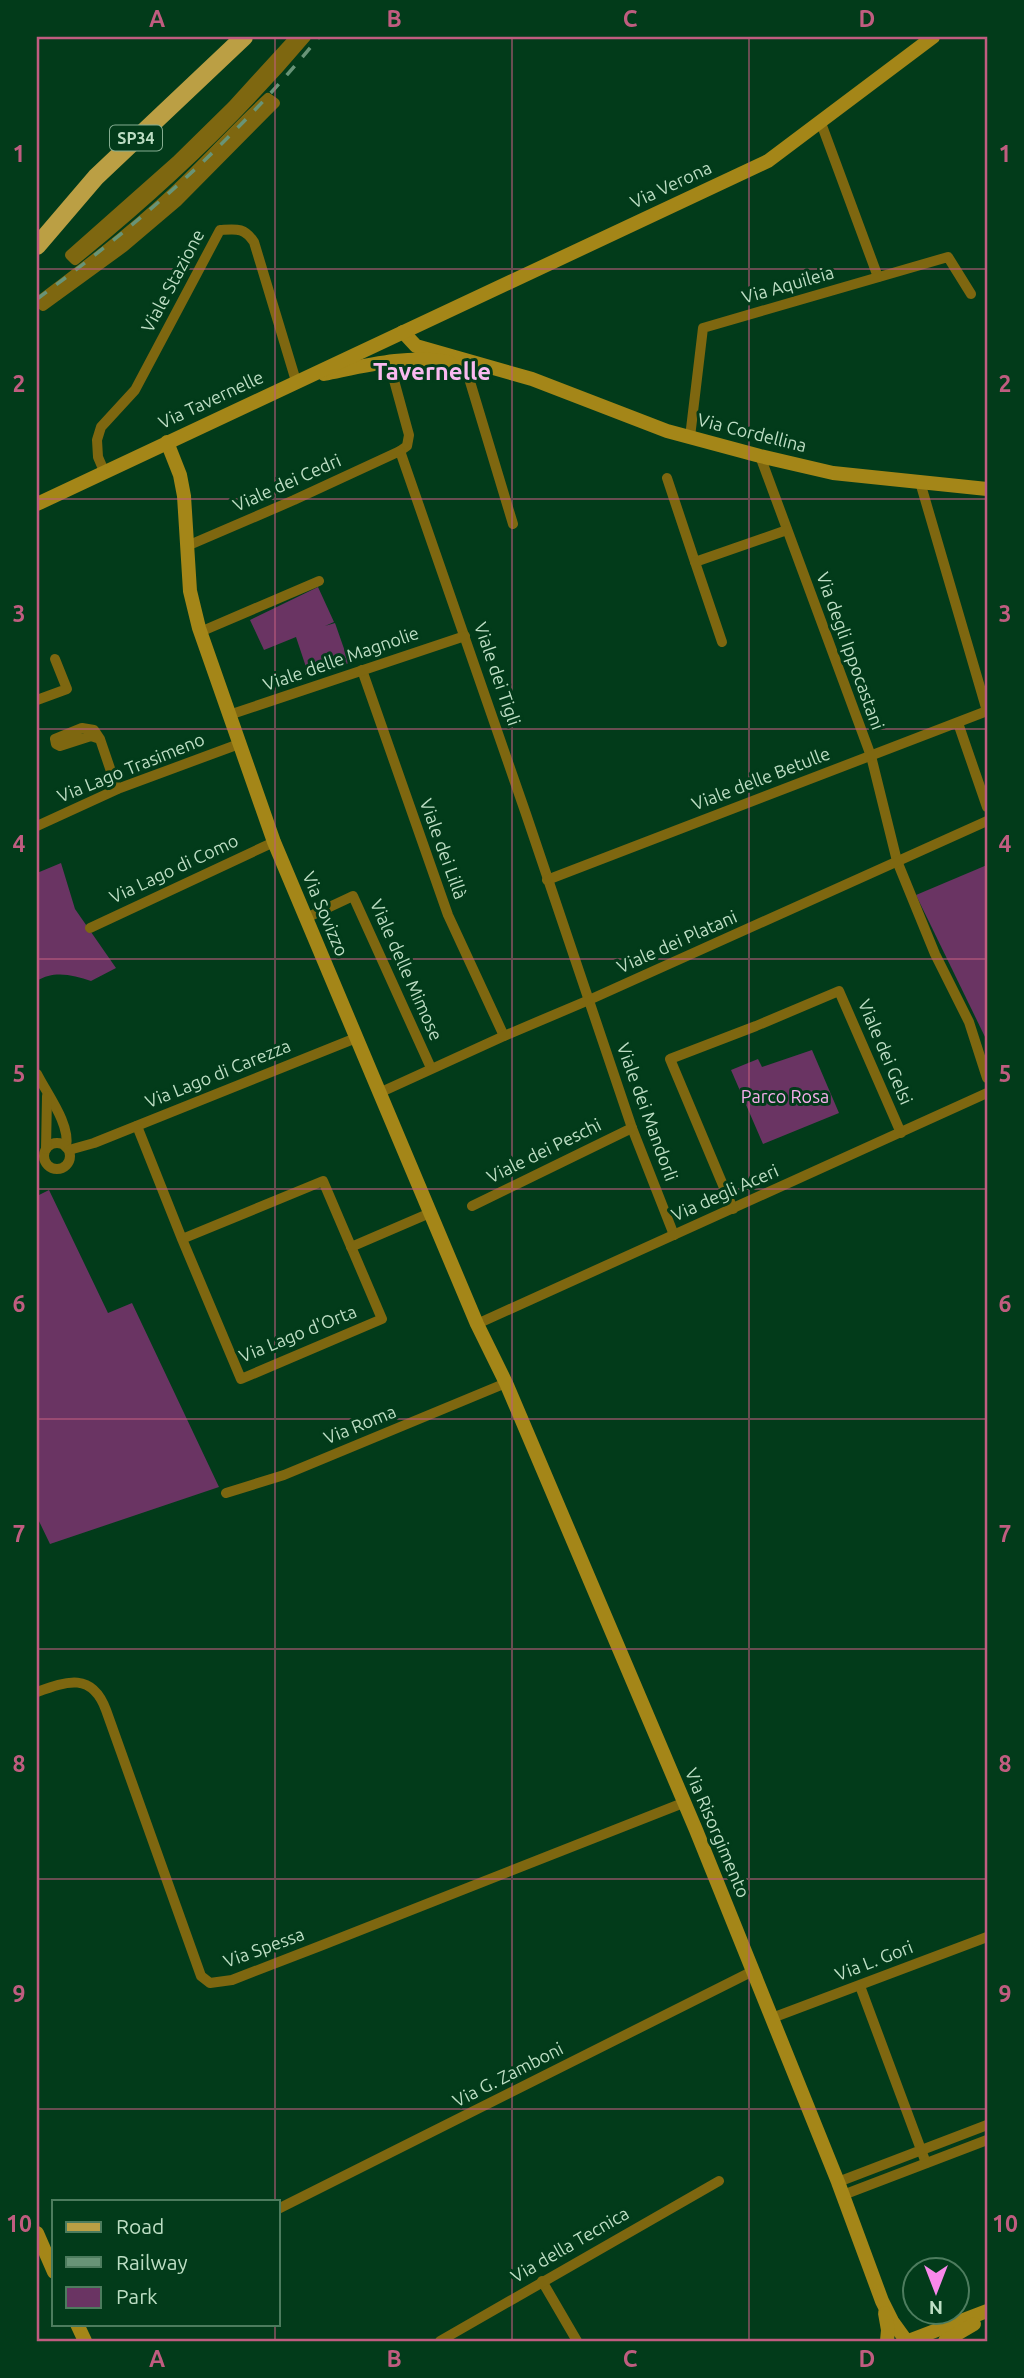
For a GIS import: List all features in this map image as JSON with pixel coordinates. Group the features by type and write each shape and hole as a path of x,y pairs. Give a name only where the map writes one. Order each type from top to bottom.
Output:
{"main road":[{"name":"SP34","path":"37,246 96,177 244,37"}],"street":[{"path":"295,37 232,106 170,167 70,255 75,260 166,184 223,129 306,37"},
{"name":"Via Verona","path":"403,332 768,161 933,37"},
{"path":"268,98 275,103 177,202 124,247 43,306 39,302 104,252 168,197 268,98"},
{"path":"821,123 878,277"},
{"name":"Viale Stazione","path":"104,471 98,457 97,440 101,427 135,390 220,230 236,229 248,233 254,242 286,348 299,380"},
{"name":"Via Aquileia","path":"690,438 703,328 948,257 971,294"},
{"name":"Via Cordellina","path":"403,332 416,346 516,375 690,438 833,473 987,489"},
{"name":"Via Tavernelle","path":"37,504 403,332"},
{"name":"Via Cordellina","path":"299,380 389,362 438,360 516,375"},
{"name":"Viale dei Tigli","path":"389,362 409,435 407,446 400,452 589,1000"},
{"path":"465,365 513,524"},
{"name":"Via Sovizzo","path":"167,442 180,475 184,496 190,591 200,632 274,842 477,1324 506,1383"},
{"name":"Viale dei Cedri","path":"187,546 400,452"},
{"name":"Via degli Ippocastani","path":"760,456 871,757 897,861 935,954 969,1022 987,1078"},
{"path":"667,478 722,642"},
{"path":"920,482 987,711"},
{"path":"695,562 787,530"},
{"path":"200,632 319,581"},
{"name":"Viale delle Magnolie","path":"229,715 465,636"},
{"path":"37,700 67,690 55,659"},
{"name":"Viale dei Lillà","path":"362,670 449,915 504,1035"},
{"name":"Viale delle Betulle","path":"547,880 987,711"},
{"path":"958,723 987,807"},
{"path":"100,739 117,789"},
{"name":"Via Lago Trasimeno","path":"37,826 117,789 239,744"},
{"name":"Viale dei Platani","path":"379,1093 987,821"},
{"name":"Via Lago di Como","path":"90,928 274,842"},
{"name":"Viale delle Mimose","path":"306,918 353,896 431,1068"},
{"name":"Viale dei Gelsi","path":"733,1209 670,1059 757,1026 839,990 901,1133"},
{"name":"Viale dei Mandorli","path":"589,1000 632,1128 674,1235"},
{"name":"Via Lago di Carezza","path":"68,1152 356,1038"},
{"path":"37,1074 68,1137 68,1164 61,1169 37,1170"},
{"name":"Via degli Aceri","path":"477,1324 987,1093"},
{"path":"47,1094 42,1154 51,1169"},
{"name":"Via Lago d'Orta","path":"137,1126 181,1239 241,1379 382,1319 323,1181 181,1239"},
{"name":"Viale dei Peschi","path":"472,1206 632,1128"},
{"path":"42,1154 53,1143 68,1152"},
{"path":"351,1247 430,1213"},
{"name":"Via Roma","path":"226,1493 284,1475 506,1383"},
{"name":"Via Risorgimento","path":"506,1383 753,1971 882,2301 901,2341"},
{"name":"Via Spessa","path":"37,1692 76,1681 98,1692 201,1976 210,1983 232,1980 282,1961 683,1803"},
{"name":"Via L. Gori","path":"772,2018 987,1937"},
{"name":"Via G. Zamboni","path":"280,2208 753,1971"},
{"path":"860,1986 926,2163"},
{"path":"840,2188 921,2149 987,2124"},
{"path":"840,2188 926,2163 987,2140"},
{"name":"Via della Tecnica","path":"440,2341 719,2181"},
{"path":"37,2233 52,2267"},
{"path":"542,2281 577,2341"},
{"path":"901,2341 987,2313"},
{"path":"945,2341 987,2313"}],"green space":[{"path":"318,587 334,622 325,626 335,623 349,663 309,676 296,637 264,650 250,620"},
{"path":"61,863 75,909 116,968 91,981 70,975 57,975 37,981 37,873"},
{"path":"987,865 987,1041 916,895"},
{"name":"Parco Rosa","path":"812,1050 839,1113 763,1144 731,1070 758,1059 762,1067"},
{"path":"49,1190 108,1313 132,1303 219,1487 50,1544 37,1517 37,1196"}],"railway":[{"path":"37,299 114,240 187,177 222,144 319,37"}],"district":[{"name":"Tavernelle","path":"432,372"}]}
